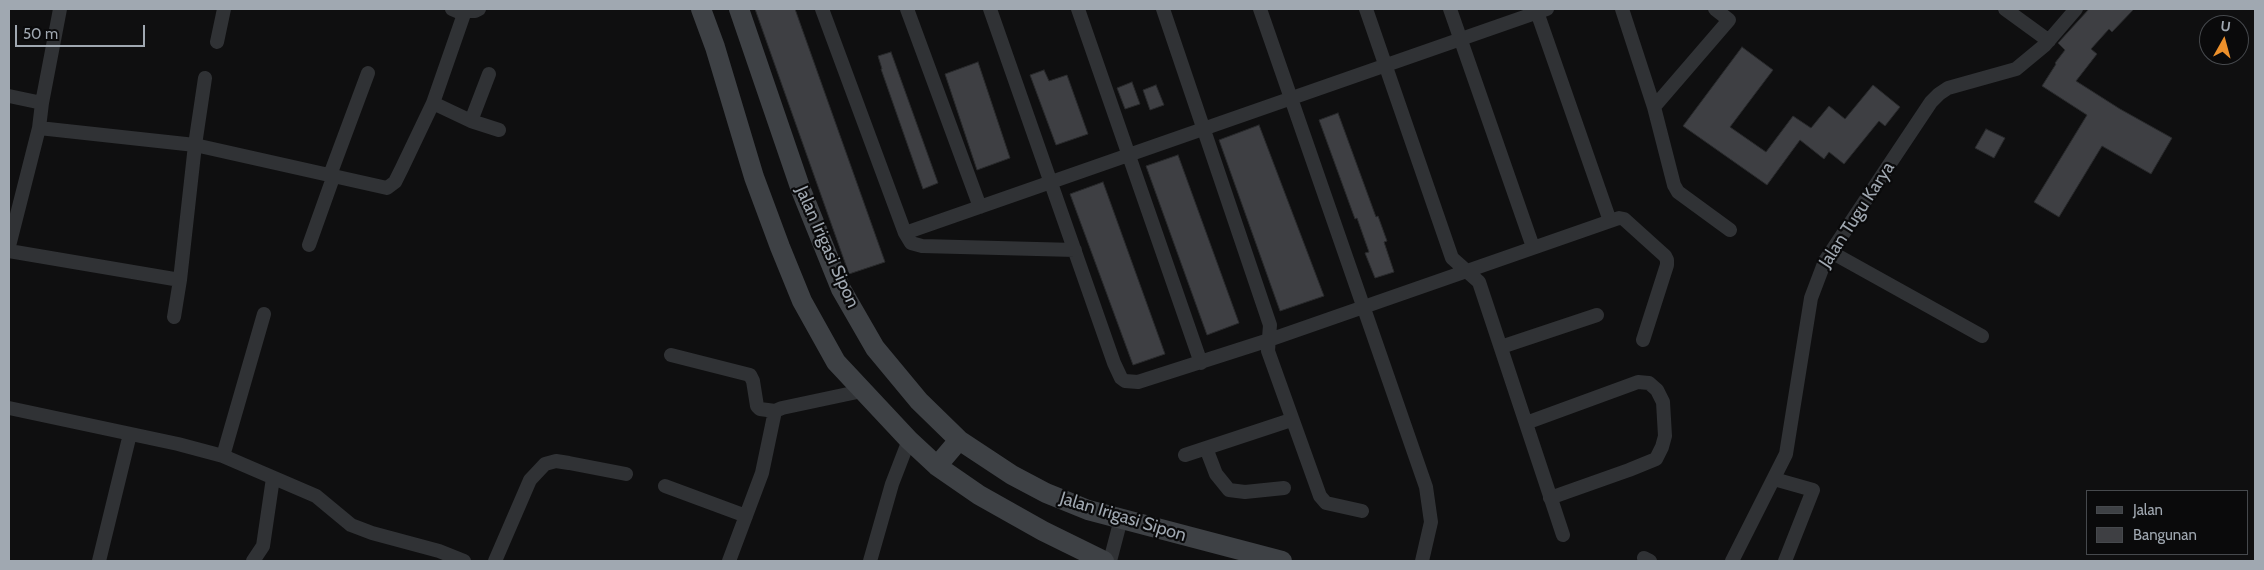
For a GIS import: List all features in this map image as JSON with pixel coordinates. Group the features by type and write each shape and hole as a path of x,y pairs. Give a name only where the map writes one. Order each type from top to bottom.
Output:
{"street":[{"path":"10,239 39,128 42,102 60,9"},
{"path":"217,42 224,9"},
{"path":"39,128 195,145 387,188 395,182 433,103 458,12 479,9"},
{"path":"701,9 715,47 754,177 802,301 836,362 909,440 938,465 979,495 1043,531 1108,561 1120,521"},
{"name":"Jalan Irigasi Sipon","path":"739,9 800,190 841,289 876,348 919,401 958,442 1046,493 1088,510 1120,521 1282,561"},
{"path":"822,9 905,233 911,243 922,246 1075,250"},
{"path":"906,9 980,206"},
{"path":"990,9 1121,378 1125,381 1138,382 1201,363 1466,272 1610,220 1624,219 1665,256 1667,260 1643,340"},
{"path":"1078,9 1130,154 1201,363"},
{"path":"1163,9 1270,325 1268,351 1291,420 1322,501 1362,511"},
{"path":"1260,9 1426,487 1431,522 1422,561"},
{"path":"1366,9 1452,258 1479,282 1563,535"},
{"path":"1450,9 1533,247"},
{"path":"1622,9 1654,107 1674,185 1678,192 1730,230"},
{"path":"1654,107 1729,20 1715,9"},
{"path":"2005,9 2049,41"},
{"name":"Jalan Tugu Karya","path":"1732,561 1786,454 1811,298 1825,261 1931,102 1948,88 2016,69 2049,41 2076,9"},
{"path":"905,233 1540,10 1610,220"},
{"path":"309,244 368,73"},
{"path":"471,121 489,74"},
{"path":"174,317 205,78"},
{"path":"9,96 42,102"},
{"path":"433,103 471,121 499,130"},
{"path":"9,251 180,280"},
{"path":"1831,252 1982,336"},
{"path":"223,456 264,314"},
{"path":"1501,347 1597,315"},
{"path":"671,355 750,375 757,406 760,409 775,411 862,391"},
{"path":"1526,423 1638,382 1649,383 1657,390 1663,402 1665,436 1656,459 1550,498"},
{"path":"9,408 223,456 316,496 351,525 372,534 439,551 457,560"},
{"path":"729,561 762,473 775,411"},
{"path":"1185,455 1291,420"},
{"path":"99,561 130,434"},
{"path":"870,561 892,484 909,440"},
{"path":"938,465 958,442"},
{"path":"1206,448 1216,474 1230,490 1245,492 1284,488"},
{"path":"495,561 530,480 544,464 562,462 626,474"},
{"path":"253,561 263,546 273,478"},
{"path":"1774,479 1813,490 1785,561"},
{"path":"665,486 746,516"}],"building":[{"path":"755,9 795,9 885,262 849,274"},
{"path":"2089,9 2134,9 2112,32 2109,29 2091,49 2097,54 2076,81 2120,109 2172,138 2151,174 2102,146 2059,217 2034,202 2087,115 2042,86 2065,50 2058,43"},
{"path":"1742,47 1773,70 1730,127 1766,152 1793,116 1811,128 1829,106 1845,119 1873,85 1900,107 1885,126 1879,121 1844,164 1829,152 1824,159 1800,140 1767,185 1683,126"},
{"path":"891,52 938,183 923,189 881,69 878,56"},
{"path":"978,62 1010,158 977,170 945,74"},
{"path":"1044,70 1049,81 1067,75 1088,134 1056,145 1030,75"},
{"path":"1132,82 1140,104 1125,109 1117,88"},
{"path":"1156,85 1164,105 1150,110 1143,90"},
{"path":"1338,113 1376,217 1378,216 1387,241 1384,242 1394,272 1375,278 1365,253 1369,252 1357,218 1355,219 1319,120"},
{"path":"1259,125 1324,296 1280,311 1219,140"},
{"path":"1986,129 2005,138 1994,158 1975,148"},
{"path":"1178,155 1239,323 1207,335 1146,166"},
{"path":"1103,182 1165,354 1133,365 1070,194"}]}
